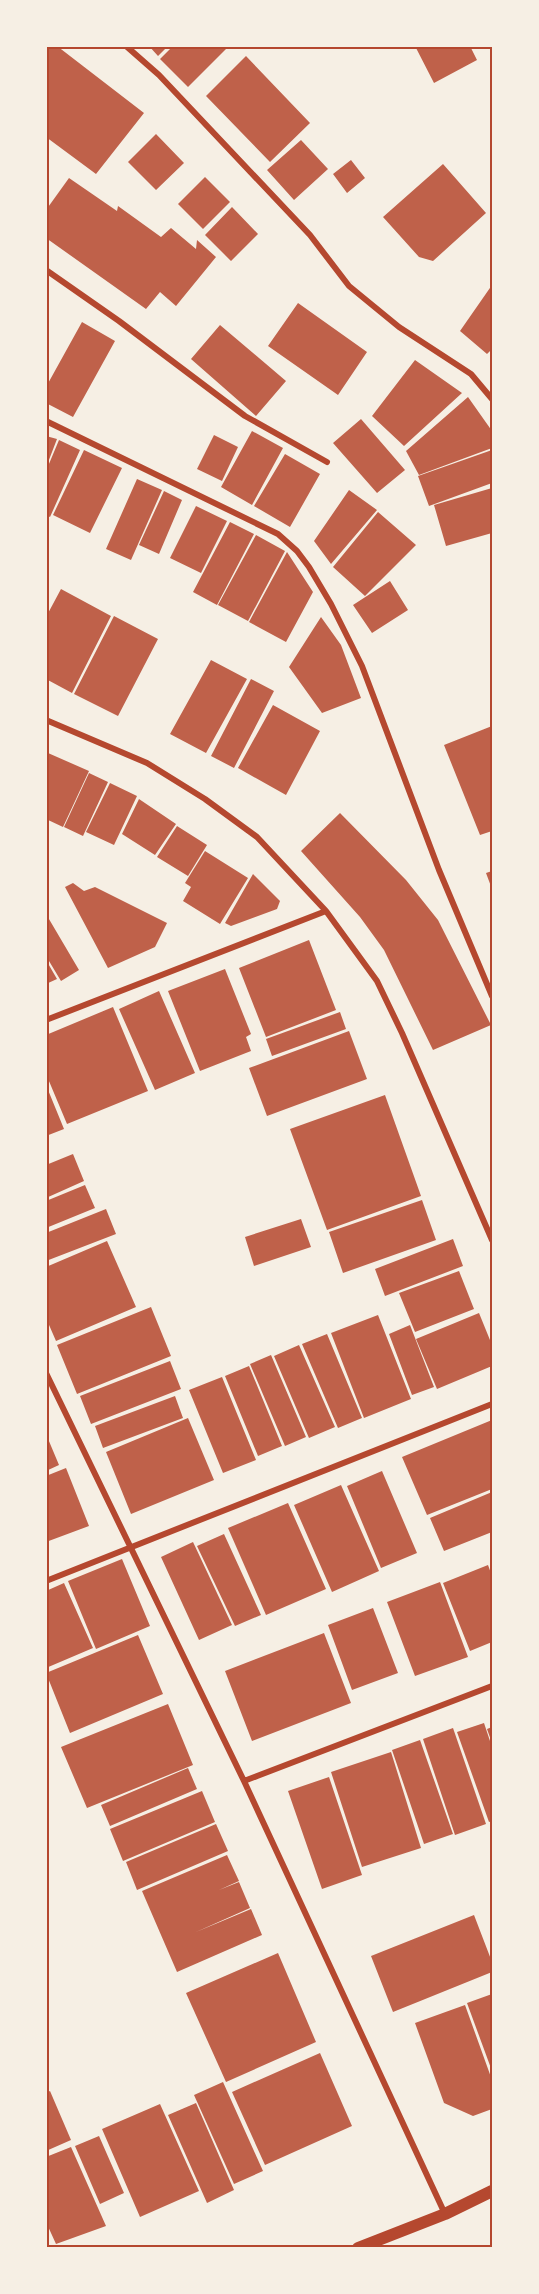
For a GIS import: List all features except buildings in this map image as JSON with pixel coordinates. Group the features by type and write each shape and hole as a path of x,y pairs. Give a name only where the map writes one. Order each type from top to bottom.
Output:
{"main road":[{"path":"357,2247 445,2214 492,2191"}],"street":[{"path":"126,46 159,75 294,218 349,286 399,327 471,374 492,399"},
{"path":"46,270 119,321 245,416 327,462"},
{"path":"46,421 278,534 297,551 331,604 362,666 439,870 492,996"},
{"path":"46,720 147,764 205,799 257,837 326,911 377,981 492,1240"},
{"path":"46,1020 326,911"},
{"path":"46,1373 244,1781 445,2214"},
{"path":"46,1581 492,1404"},
{"path":"244,1781 492,1686"}]}
